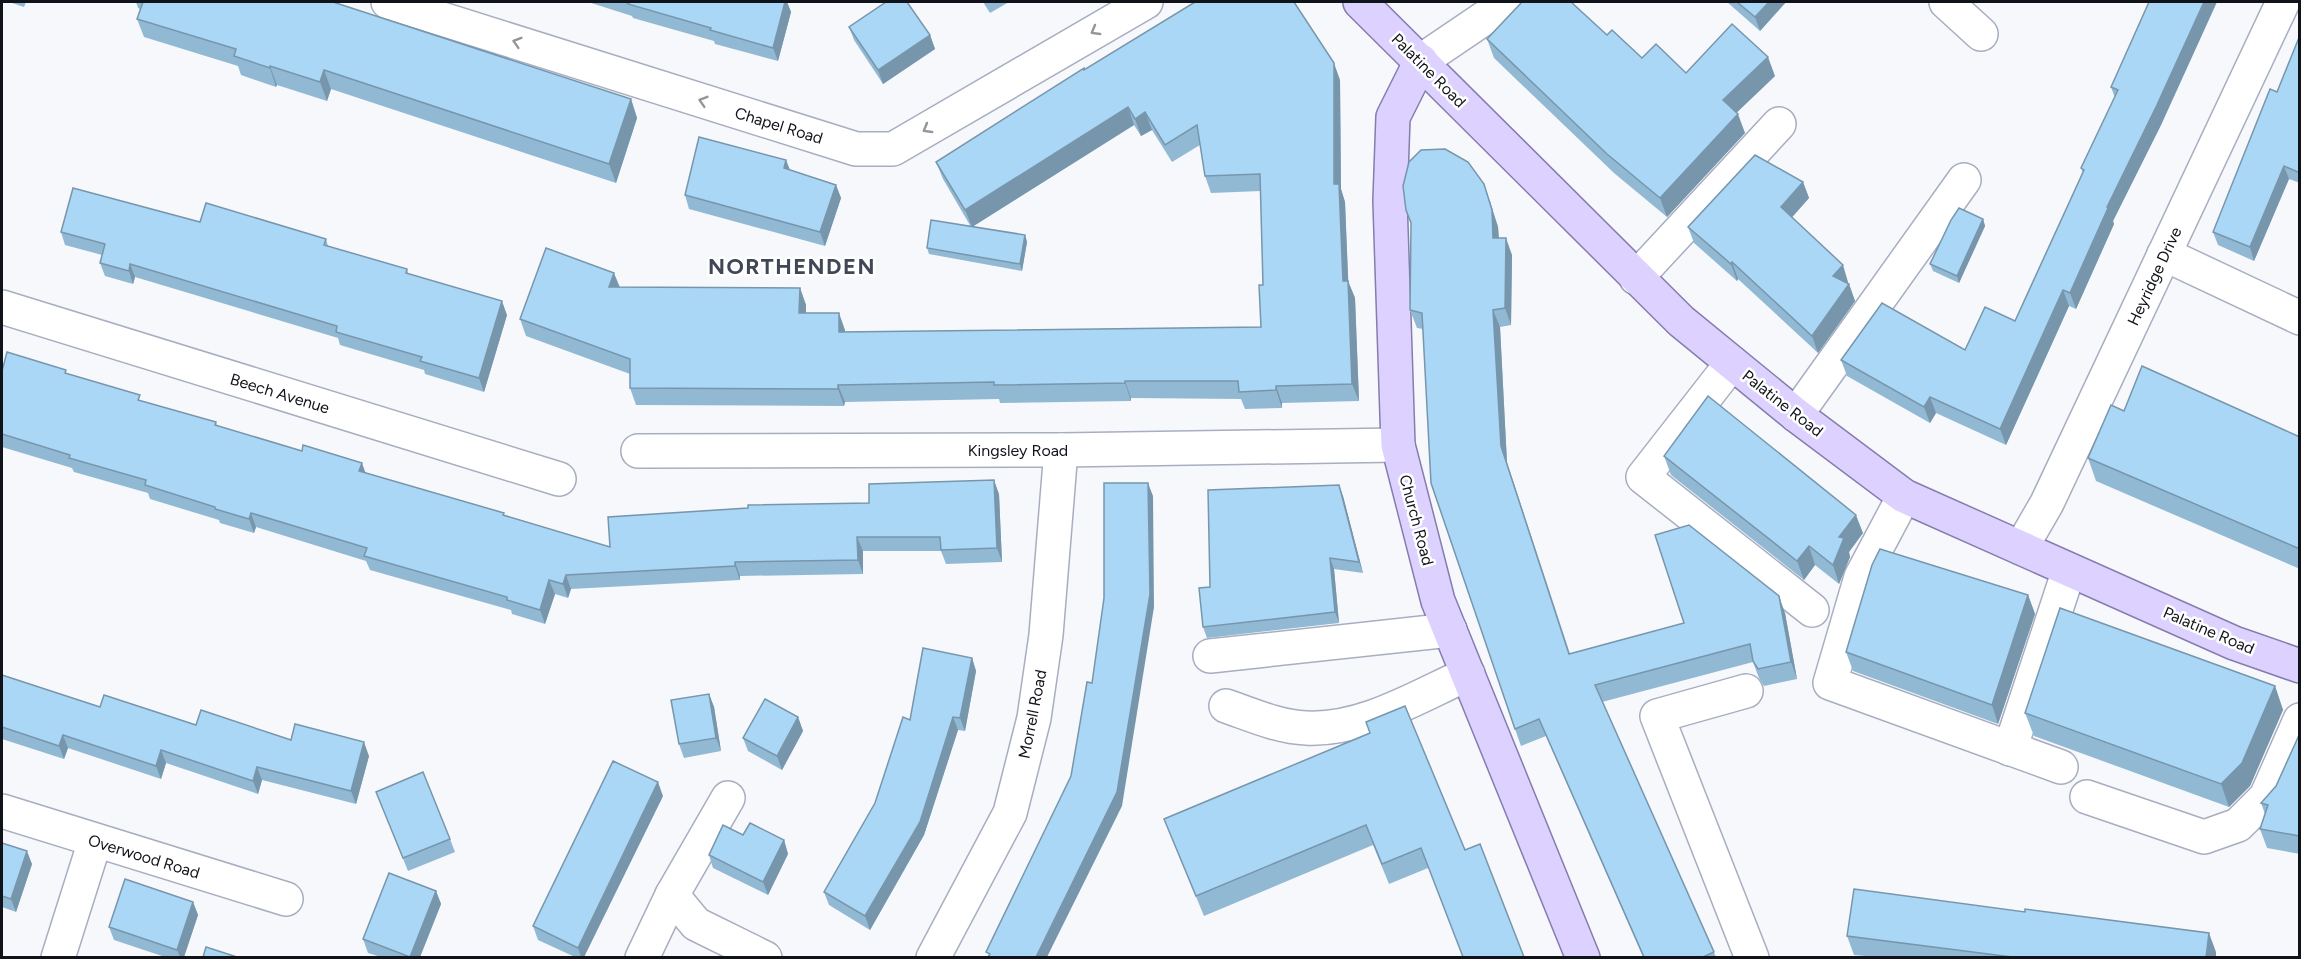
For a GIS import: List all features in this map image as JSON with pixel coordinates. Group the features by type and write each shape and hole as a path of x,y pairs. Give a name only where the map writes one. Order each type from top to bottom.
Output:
{"main road":[{"name":"Palatine Road","path":"1360,2 1681,321 1796,415 1904,495 2234,643 2300,666"},
{"name":"Church Road","path":"1421,61 1393,117 1390,201 1398,445 1438,601 1583,957"}],"street":[{"name":"Chapel Road","path":"388,2 856,149 892,149 1146,2"},
{"path":"1421,61 1508,2"},
{"path":"1946,2 1981,34"},
{"name":"Heyridge Drive","path":"2021,548 2047,502 2283,2"},
{"path":"1636,278 1779,124"},
{"path":"1796,415 1964,180"},
{"path":"2164,254 2300,318"},
{"name":"Beech Avenue","path":"2,307 559,479"},
{"path":"1732,363 1643,477 1812,610"},
{"name":"Kingsley Road","path":"638,451 1061,450 1398,445"},
{"name":"Morrell Road","path":"933,957 1011,813 1034,718 1046,635 1061,450"},
{"path":"1904,495 1861,578 1830,683 2061,767"},
{"path":"2010,749 2069,570"},
{"path":"1210,656 1450,630"},
{"path":"1226,706 1276,723 1306,728 1344,725 1379,714 1468,674"},
{"path":"1746,691 1658,716 1752,957"},
{"path":"2087,797 2204,837 2238,825 2266,797 2300,720"},
{"path":"642,957 672,895 729,798"},
{"name":"Overwood Road","path":"2,811 286,898"},
{"path":"58,957 95,841"},
{"path":"672,895 696,924 765,957"}],"building":[{"path":"143,2 333,2 631,99 609,164 324,70 320,82 234,56 236,49 137,19"},
{"path":"625,2 785,2 773,48"},
{"path":"886,2 907,2 930,35 878,70 849,27"},
{"path":"1195,2 1294,2 1334,63 1334,184 1339,184 1343,281 1348,281 1352,384 1276,386 1276,390 1239,392 1238,381 838,385 838,389 630,388 630,359 520,319 546,248 614,273 609,287 800,288 799,313 839,313 839,332 1261,327 1259,285 1263,285 1260,174 1205,176 1197,125 1165,145 1145,112 1135,119 1128,107 965,210 936,162 1084,68 1084,70"},
{"path":"1522,2 1571,2 1607,35 1612,30 1642,58 1656,44 1686,73 1732,24 1768,57 1723,100 1738,114 1660,198 1607,154 1487,39"},
{"path":"1737,2 1769,2 1755,17"},
{"path":"2149,2 2204,2 2107,207 2070,293 2063,290 2000,429 1930,397 1924,407 1841,360 1882,303 1965,350 1985,307 2015,321 2084,170 2081,168 2118,90 2111,87"},
{"path":"2300,35 2300,168 2298,172 2284,166 2250,247 2213,232 2270,89 2277,92"},
{"path":"699,137 786,160 784,168 836,185 820,232 685,195"},
{"path":"1445,149 1468,162 1484,184 1492,210 1493,238 1506,238 1505,308 1493,310 1501,446 1569,654 1684,623 1655,535 1689,525 1779,596 1791,662 1758,669 1753,661 1750,644 1595,685 1714,952 1703,957 1644,957 1539,719 1515,729 1431,483 1422,313 1410,310 1411,223 1406,210 1403,186 1409,162 1421,150"},
{"path":"1755,155 1803,182 1781,207 1843,265 1833,276 1849,284 1812,336 1732,262 1731,264 1688,227"},
{"path":"73,188 200,222 206,203 326,239 324,245 407,269 406,273 502,301 479,378 420,361 422,357 336,332 337,326 130,264 129,271 100,263 105,244 61,232"},
{"path":"1959,208 1983,219 1957,276 1930,264"},
{"path":"931,220 1025,235 1020,264 927,248"},
{"path":"7,352 66,370 65,373 140,395 138,400 216,422 215,425 302,451 303,445 362,463 359,471 504,513 503,515 610,547 608,517 748,508 748,505 869,503 869,484 994,480 997,548 941,550 940,537 857,537 858,560 735,562 735,566 566,575 563,584 549,580 540,610 507,600 507,597 364,556 367,548 251,513 249,519 215,509 215,507 145,485 146,480 69,458 70,455 2,434 2,371"},
{"path":"2142,366 2300,437 2300,549 2088,458 2111,405 2124,411"},
{"path":"1708,396 1856,515 1839,537 1844,538 1833,565 1809,546 1797,561 1664,456"},
{"path":"1104,483 1148,483 1150,594 1117,792 1036,957 988,957 990,954 986,952 1071,776 1087,682 1092,683 1104,598"},
{"path":"1339,485 1359,562 1330,558 1335,612 1203,627 1199,588 1210,587 1208,490"},
{"path":"1880,549 2028,595 1992,705 1846,652 1872,565"},
{"path":"2060,608 2275,686 2242,763 2221,784 2025,713"},
{"path":"923,648 972,658 960,718 953,717 920,822 865,916 824,892 875,803 903,717 910,720"},
{"path":"2,675 100,707 104,695 196,725 201,710 291,740 295,724 364,742 351,791 257,767 253,781 161,750 156,766 63,735 59,746 2,727"},
{"path":"709,694 716,738 679,744 671,700"},
{"path":"765,699 798,717 777,756 743,738"},
{"path":"1405,706 1465,850 1480,844 1524,957 1463,957 1421,848 1382,864 1366,825 1196,896 1164,819 1370,733 1366,722"},
{"path":"2300,733 2300,836 2260,829 2268,805 2261,803 2276,786"},
{"path":"613,761 658,782 578,948 533,926"},
{"path":"423,772 450,839 403,858 376,792"},
{"path":"750,823 784,840 763,882 709,855 723,825 743,835"},
{"path":"2,843 27,851 11,899 2,896"},
{"path":"389,873 436,891 410,957 363,939"},
{"path":"125,879 193,902 177,950 109,927"},
{"path":"1854,889 2209,933 2206,957 2012,957 1847,936"},
{"path":"206,947 237,957 203,957"}],"district":[{"name":"NORTHENDEN","path":"792,266"}]}
